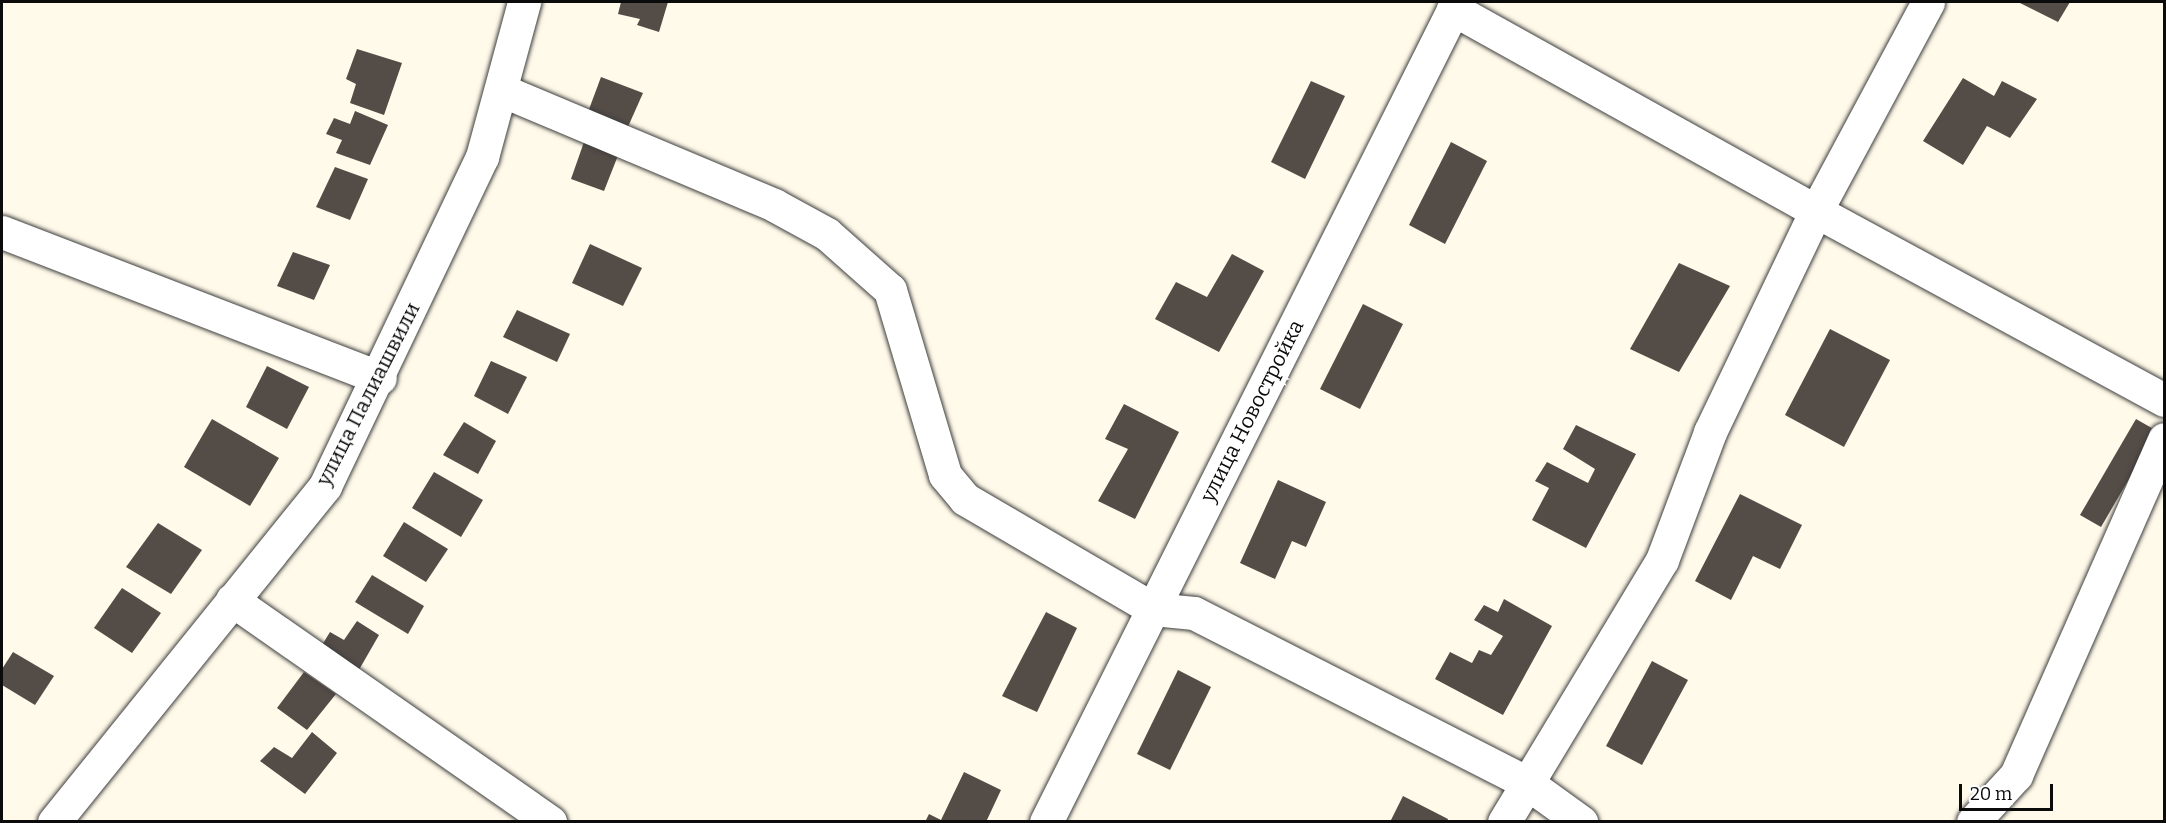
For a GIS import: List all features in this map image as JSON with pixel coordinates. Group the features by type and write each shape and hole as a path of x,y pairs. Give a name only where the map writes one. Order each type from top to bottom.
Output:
{"street":[{"name":"улица Палиашвили","path":"54,822 325,486 380,378 482,156 524,2"},
{"path":"1504,822 1662,560 1710,432 1816,212 1928,2"},
{"path":"1455,5 1816,212 2164,400"},
{"name":"улица Новостройка","path":"1046,822 1455,5"},
{"path":"501,90 774,205 827,234 890,291 945,475 965,499 1153,609 1194,613 1527,783 1581,822"},
{"path":"2,232 380,378"},
{"path":"1973,822 2016,775 2164,439"},
{"path":"232,600 550,822"}],"building":[{"path":"621,2 668,2 659,32 637,25 640,19 618,14"},
{"path":"2018,2 2070,2 2058,22"},
{"path":"357,49 402,63 384,115 350,103 356,84 346,79"},
{"path":"601,77 643,93 627,129 588,112"},
{"path":"1963,78 1994,96 2002,81 2037,99 2010,138 1987,126 1963,165 1923,141"},
{"path":"1311,81 1345,96 1305,179 1271,162"},
{"path":"355,111 388,125 370,165 336,153 342,140 326,134 334,118 350,124"},
{"path":"584,142 619,153 604,191 571,179"},
{"path":"1451,142 1487,161 1445,244 1409,225"},
{"path":"335,167 368,179 350,220 316,207"},
{"path":"590,244 642,268 623,306 572,283"},
{"path":"293,252 330,265 314,300 277,286"},
{"path":"1232,254 1264,271 1219,352 1155,319 1176,282 1207,297"},
{"path":"1679,263 1730,286 1679,372 1630,349"},
{"path":"1363,304 1403,324 1360,409 1320,389"},
{"path":"517,310 570,334 557,362 503,337"},
{"path":"1830,329 1890,360 1844,447 1785,415"},
{"path":"491,361 527,377 508,414 474,396"},
{"path":"267,366 309,387 287,429 246,407"},
{"path":"1124,404 1179,432 1135,519 1098,501 1128,449 1105,439"},
{"path":"212,419 279,458 250,506 184,467"},
{"path":"2136,419 2157,431 2101,527 2080,515"},
{"path":"464,422 496,441 478,474 443,455"},
{"path":"1576,425 1636,454 1586,548 1532,520 1549,488 1535,481 1547,462 1588,483 1595,469 1563,449"},
{"path":"434,472 483,500 461,537 412,508"},
{"path":"1278,480 1326,502 1306,547 1292,541 1275,579 1240,563"},
{"path":"1740,494 1802,525 1780,569 1753,556 1731,600 1695,581"},
{"path":"404,522 448,549 426,582 383,556"},
{"path":"158,523 202,550 171,594 126,567"},
{"path":"372,575 424,606 408,634 355,602"},
{"path":"122,588 161,613 132,653 94,628"},
{"path":"1504,599 1552,626 1503,715 1435,679 1450,652 1472,663 1479,650 1491,655 1503,636 1474,620 1484,605 1498,612"},
{"path":"1046,612 1077,628 1037,712 1002,696"},
{"path":"357,621 379,635 356,675 319,650 330,632 344,640"},
{"path":"13,652 54,676 35,705 2,685 2,669"},
{"path":"1652,661 1688,680 1642,765 1606,746"},
{"path":"1178,670 1211,687 1170,770 1137,754"},
{"path":"304,672 336,694 307,730 277,708"},
{"path":"312,732 337,753 305,794 260,761 274,747 292,758"},
{"path":"964,772 1001,790 986,822 925,822 929,814 941,820"},
{"path":"1403,796 1448,819 1447,822 1390,822"}]}
